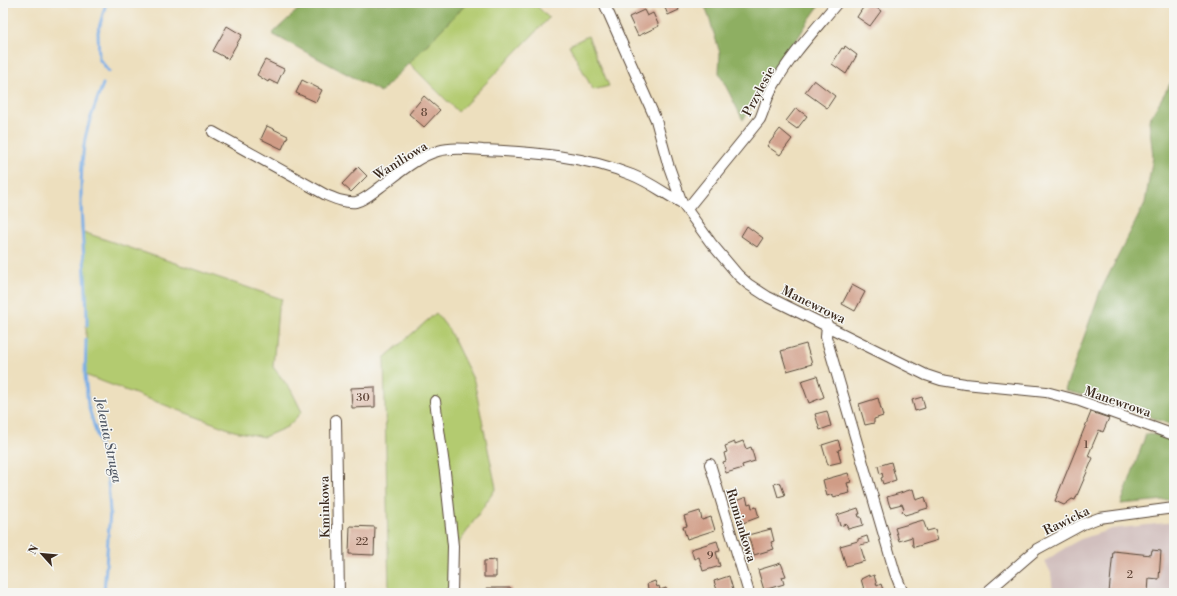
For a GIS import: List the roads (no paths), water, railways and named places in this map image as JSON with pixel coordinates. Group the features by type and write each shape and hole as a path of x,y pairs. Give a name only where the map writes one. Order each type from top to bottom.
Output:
{"street":[{"name":"Manewrowa","path":"604,3 656,120 668,164 685,206 711,243 738,275 748,284 768,297 935,378 965,384 1046,392 1080,401 1174,435"},
{"name":"Przylesie","path":"685,206 760,119 766,108 768,97 773,86 789,62 837,3"},
{"name":"Waniliowa","path":"214,132 316,189 347,202 362,200 406,168 428,155 438,151 461,149 500,150 556,156 604,165 634,176 685,206"},
{"path":"826,324 826,337 887,544 903,593"},
{"path":"435,401 453,546 452,593"},
{"name":"Kminkowa","path":"336,420 339,593"},
{"name":"Rumiankowa","path":"710,464 749,593"},
{"name":"Rawicka","path":"986,593 1037,549 1083,524 1099,518 1174,508"}],"waterway":[{"name":"Jelenia Struga","path":"106,3 98,32 99,59 109,71"},
{"name":"Jelenia Struga","path":"87,325 81,209 82,162 85,139 103,84"},
{"name":"Jelenia Struga","path":"86,340 85,375 88,405 104,459 108,481 110,512 104,593"}]}
